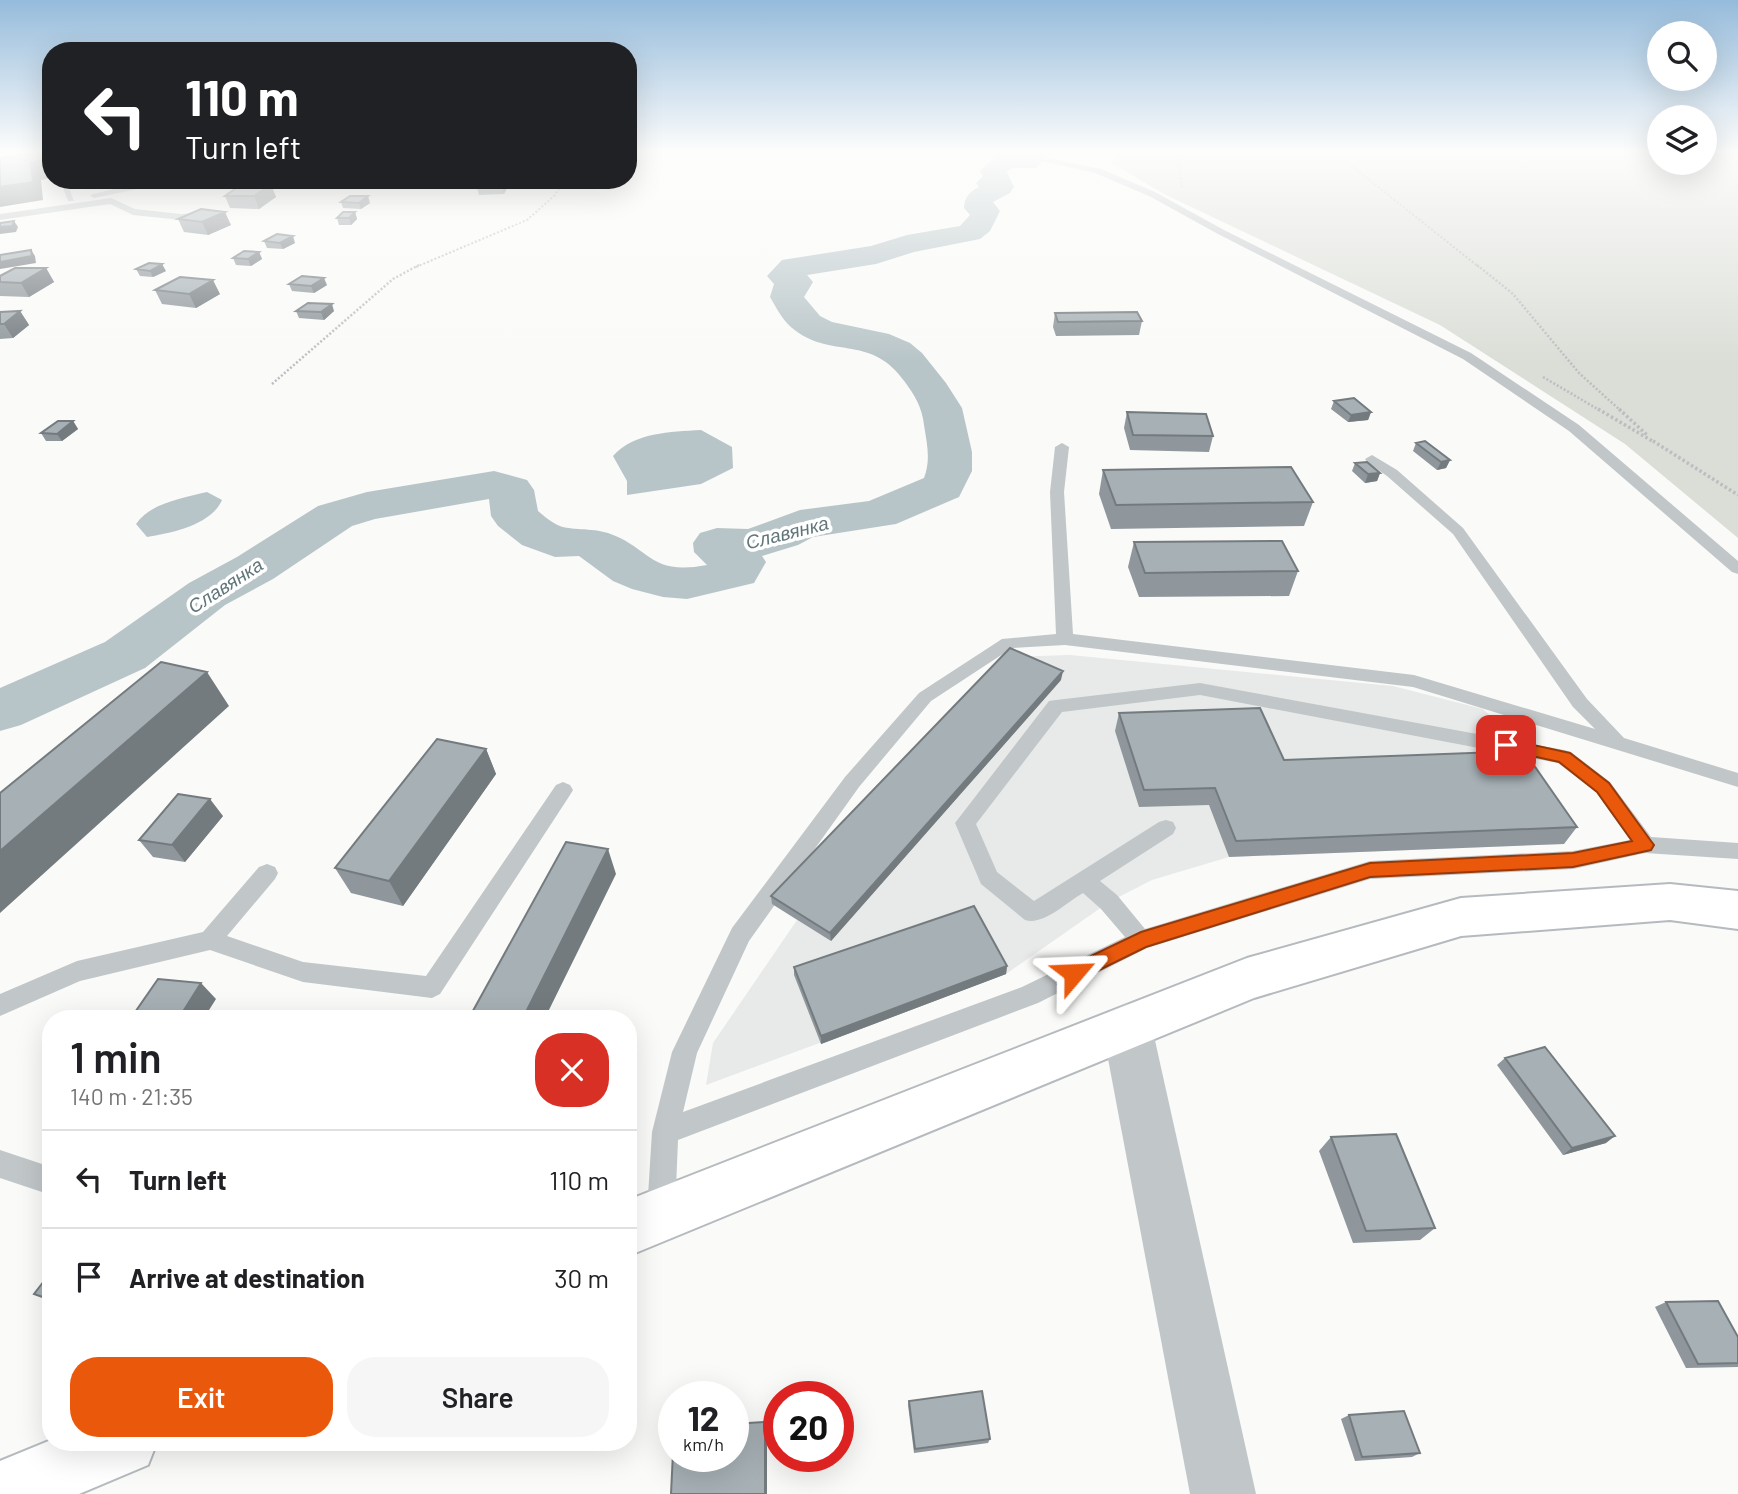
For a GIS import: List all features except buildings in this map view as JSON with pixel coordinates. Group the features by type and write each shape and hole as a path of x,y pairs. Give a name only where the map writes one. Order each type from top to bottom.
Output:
{"main road":[{"path":"645,1220 1247,979 1461,917 1670,902 1738,910"},
{"path":"0,1494 103,1451"}],"street":[{"path":"1127,1027 1223,1494"}],"lane":[{"path":"1202,222 1467,356 1574,428 1738,569"},
{"path":"1062,447 1057,492 1065,639"},
{"path":"1372,459 1392,472 1458,531 1580,703 1619,742"},
{"path":"645,1220 685,1052 740,935 852,782 925,697 1008,643 1065,639 1414,681 1738,780"},
{"path":"1166,828 1033,913 989,878 965,823 1056,706 1200,689 1564,757 1603,787 1645,845"},
{"path":"0,1005 77,971 210,940 303,972 432,988 563,790"},
{"path":"665,1132 1030,995 1141,940 1370,870 1573,860 1645,845 1738,851"},
{"path":"210,940 267,873"},
{"path":"1083,880 1109,902 1141,940"},
{"path":"0,1164 42,1178"}],"path":[{"path":"272,384 393,279 436,256 523,222"},
{"path":"1421,222 1513,295 1579,373 1654,442 1738,495"}],"shaded area":[{"path":"1222,222 1738,222 1738,538 1625,444 1440,325"},
{"path":"701,430 732,447 733,468 701,484 627,495 627,481 613,456 622,448 654,435"},
{"path":"207,492 222,500 217,509 200,522 147,537 136,524 158,506"},
{"path":"1070,655 1393,686 1483,709 1501,726 1512,768 1564,844 1229,857 1152,880 1109,902 1006,974 706,1085 713,1043 797,920 772,904 1009,657"}],"waterway":[{"name":"Славянка","path":"0,711 125,655 207,594 255,568 335,516 367,506 494,485 511,490 515,516 544,538 555,542 588,543 604,550 637,573 663,581 687,583 736,572 741,562 719,552 717,543 750,544 781,535 800,524 879,514 943,487 949,471 950,452 941,408 928,385 909,361 892,348 876,342 832,334 807,323 796,313 787,297 789,287 796,282 783,276 793,267 876,255 907,244 969,233 981,222"}],"route":[{"path":"1074,973 1141,940 1370,870 1573,860 1645,845 1603,787 1564,757 1506,745"}]}
